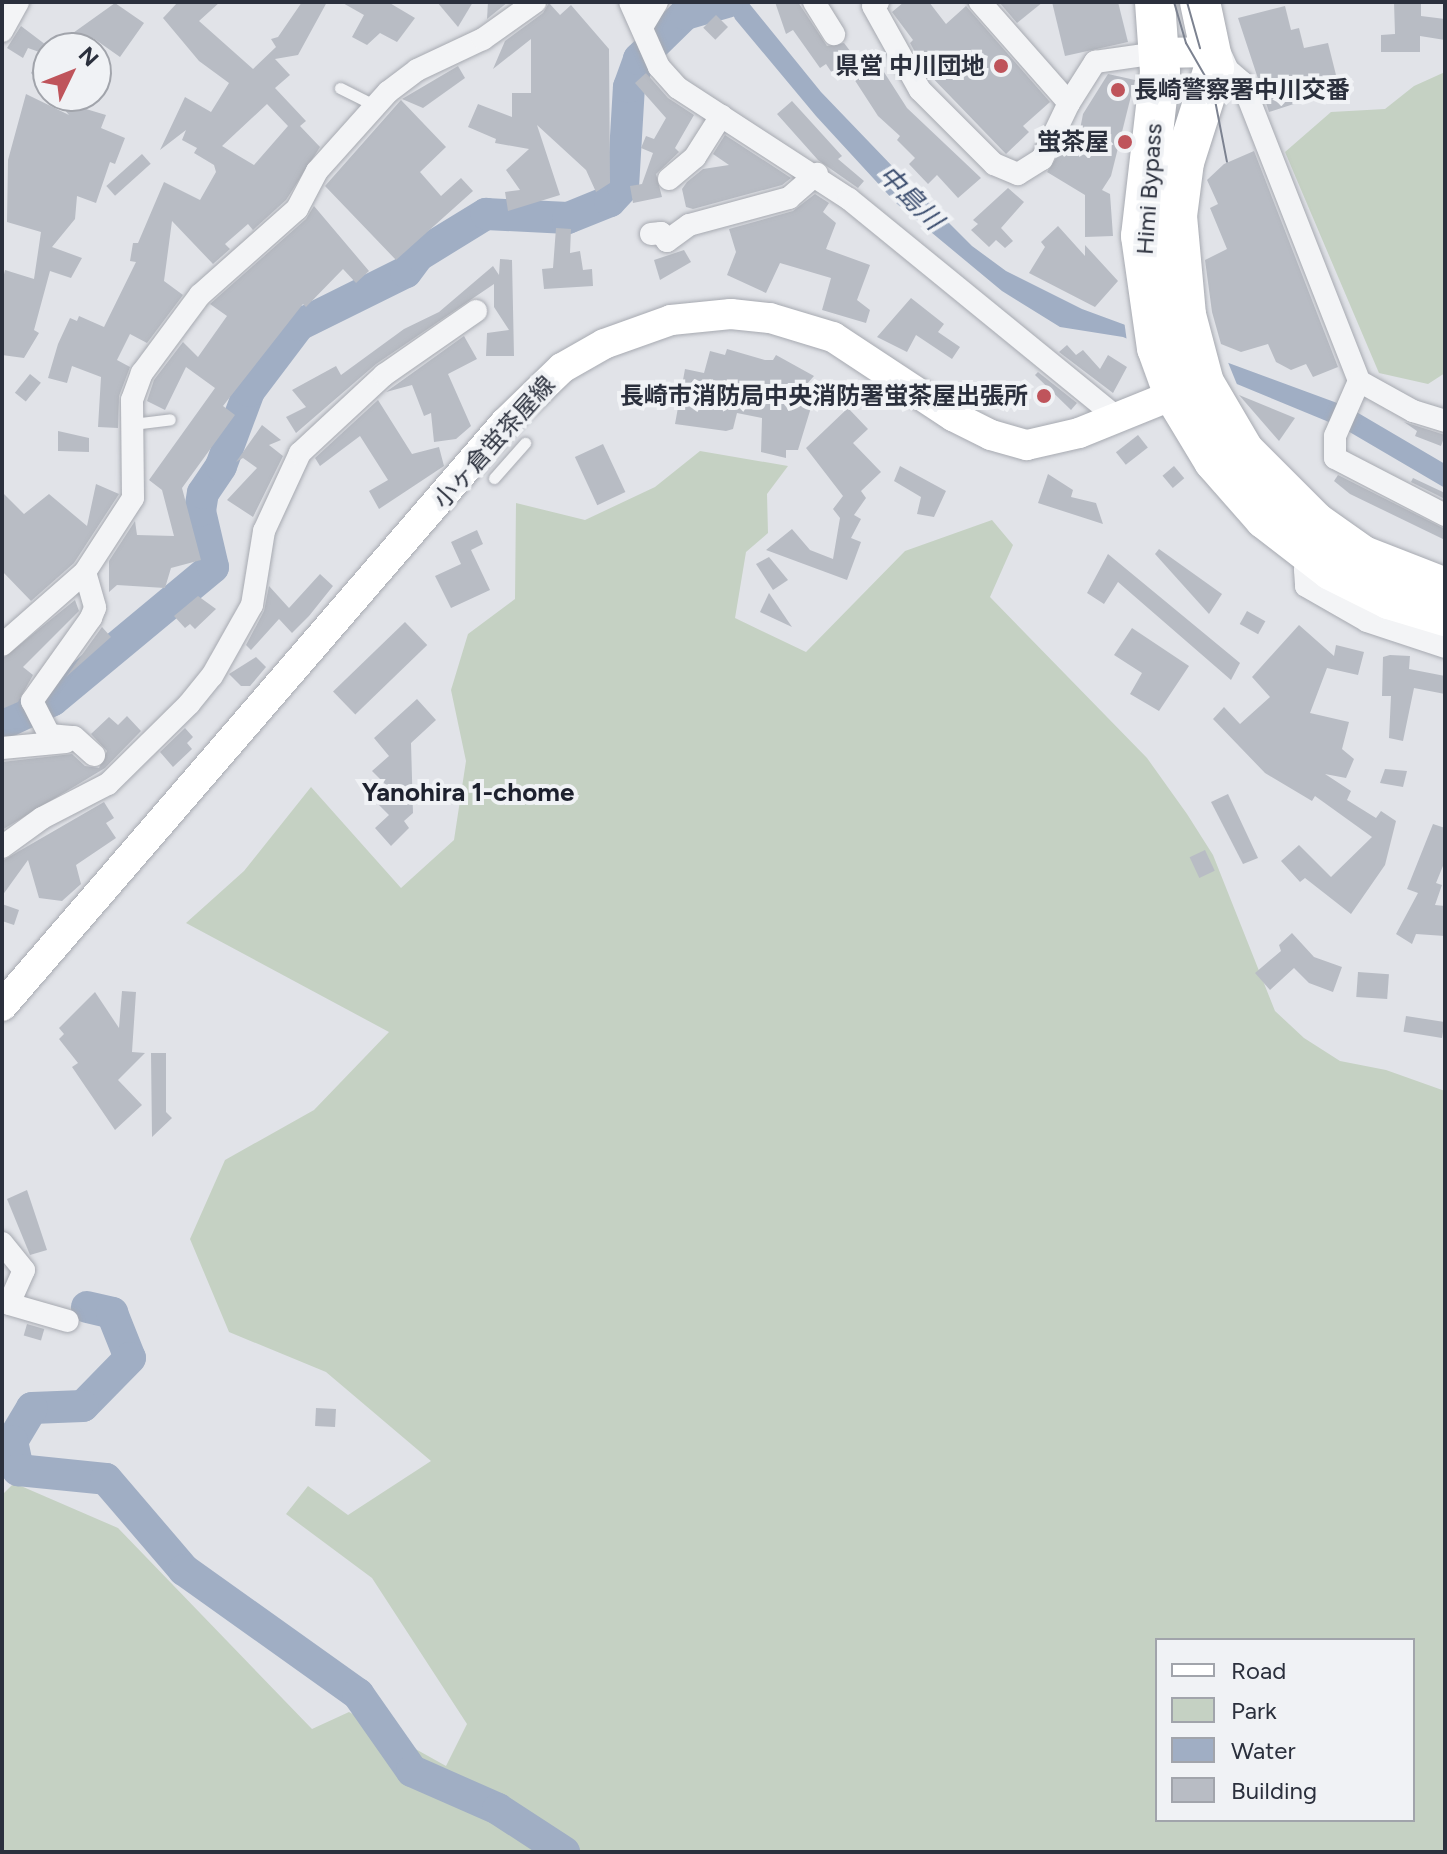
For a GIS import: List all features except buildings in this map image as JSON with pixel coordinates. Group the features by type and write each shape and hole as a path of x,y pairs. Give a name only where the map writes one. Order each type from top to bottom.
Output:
{"highway":[{"name":"Himi Bypass","path":"1155,2 1158,53 1141,236 1157,348 1189,389 1234,485 1265,519 1322,546 1363,556 1445,588"},
{"name":"Himi Bypass","path":"1189,389 1177,216 1184,162 1214,71 1205,24"},
{"name":"Himi Bypass","path":"1322,546 1389,599 1445,616"}],"street":[{"path":"2,31 18,2"},
{"path":"2,645 85,572 133,498 132,400 156,353 200,295 297,209 317,171 376,106 417,70 483,39 535,2"},
{"path":"630,2 648,42 678,88 817,174 1116,417"},
{"path":"648,42 657,2"},
{"path":"814,2 834,34"},
{"path":"878,2 873,6 920,90 1006,172 1018,174 1036,166 1095,62 1158,53 1205,24 1228,70 1242,82 1255,128 1356,390 1335,436 1335,458 1445,515"},
{"path":"980,2 1069,103"},
{"path":"669,179 695,157 721,116"},
{"path":"651,234 661,233 667,241 689,225 789,198 817,174"},
{"path":"2,847 42,818 108,784 189,704 212,676 252,605 264,531 300,453 384,375 476,311"},
{"name":"小ヶ倉蛍茶屋線","path":"2,1006 505,423 562,368 596,348 671,320 731,314 770,318 833,337 991,435 1027,445 1079,433 1189,389"},
{"path":"1356,390 1445,421"},
{"path":"1322,546 1305,570 1306,586 1367,621 1445,647"},
{"path":"85,572 95,608 35,711 49,735 74,737 94,755"},
{"path":"2,748 58,745 74,737"},
{"path":"2,1243 24,1270 9,1304 68,1321"}],"lane":[{"path":"340,88 376,106"},
{"path":"132,424 170,419"},
{"path":"494,478 525,443"}],"green space":[{"path":"1445,72 1445,373 1428,384 1379,373 1285,152 1331,112 1385,109 1414,86"},
{"path":"700,451 788,466 767,494 768,533 746,552 735,618 806,652 905,551 992,520 1013,545 990,597 1147,758 1187,814 1213,855 1275,1011 1304,1038 1340,1061 1386,1070 1445,1091 1445,1852 2,1852 2,1495 14,1483 118,1528 312,1729 349,1712 446,1766 467,1724 372,1578 286,1514 308,1486 348,1515 431,1461 326,1372 229,1332 190,1239 225,1160 314,1110 389,1032 186,923 244,871 311,787 401,888 454,840 466,761 451,690 468,634 515,599 516,503 585,520 655,487"}],"water":[{"name":"中島川","path":"728,2 748,2 821,92 972,246 1006,271 1082,309 1348,407 1445,464 1445,488 1341,427 1123,337 1060,327 1002,291 896,203 816,116 735,19"}],"pier":[{"path":"1124,320 1225,355 1238,387 1127,342"}],"waterway":[{"path":"2,724 53,700 213,567 200,511 203,493 221,466 249,391 299,325 406,272 419,255 486,214 568,218 610,201 623,187 629,87 639,59 685,14 727,2"},
{"path":"87,1307 112,1313 130,1358 83,1406 32,1408 12,1441 18,1470 106,1479 184,1570 358,1694 412,1771 498,1809 564,1852"}],"tram line":[{"path":"1174,2 1186,43 1213,90 1227,162"},
{"path":"1187,2 1200,48"}],"place":[{"name":"県営 中川団地","path":"1001,66"},
{"name":"長崎警察署中川交番","path":"1118,90"},
{"name":"蛍茶屋","path":"1125,142"},
{"name":"長崎市消防局中央消防署蛍茶屋出張所","path":"1044,396"}],"district":[{"name":"Yanohira 1-chome","path":"468,793"}]}
